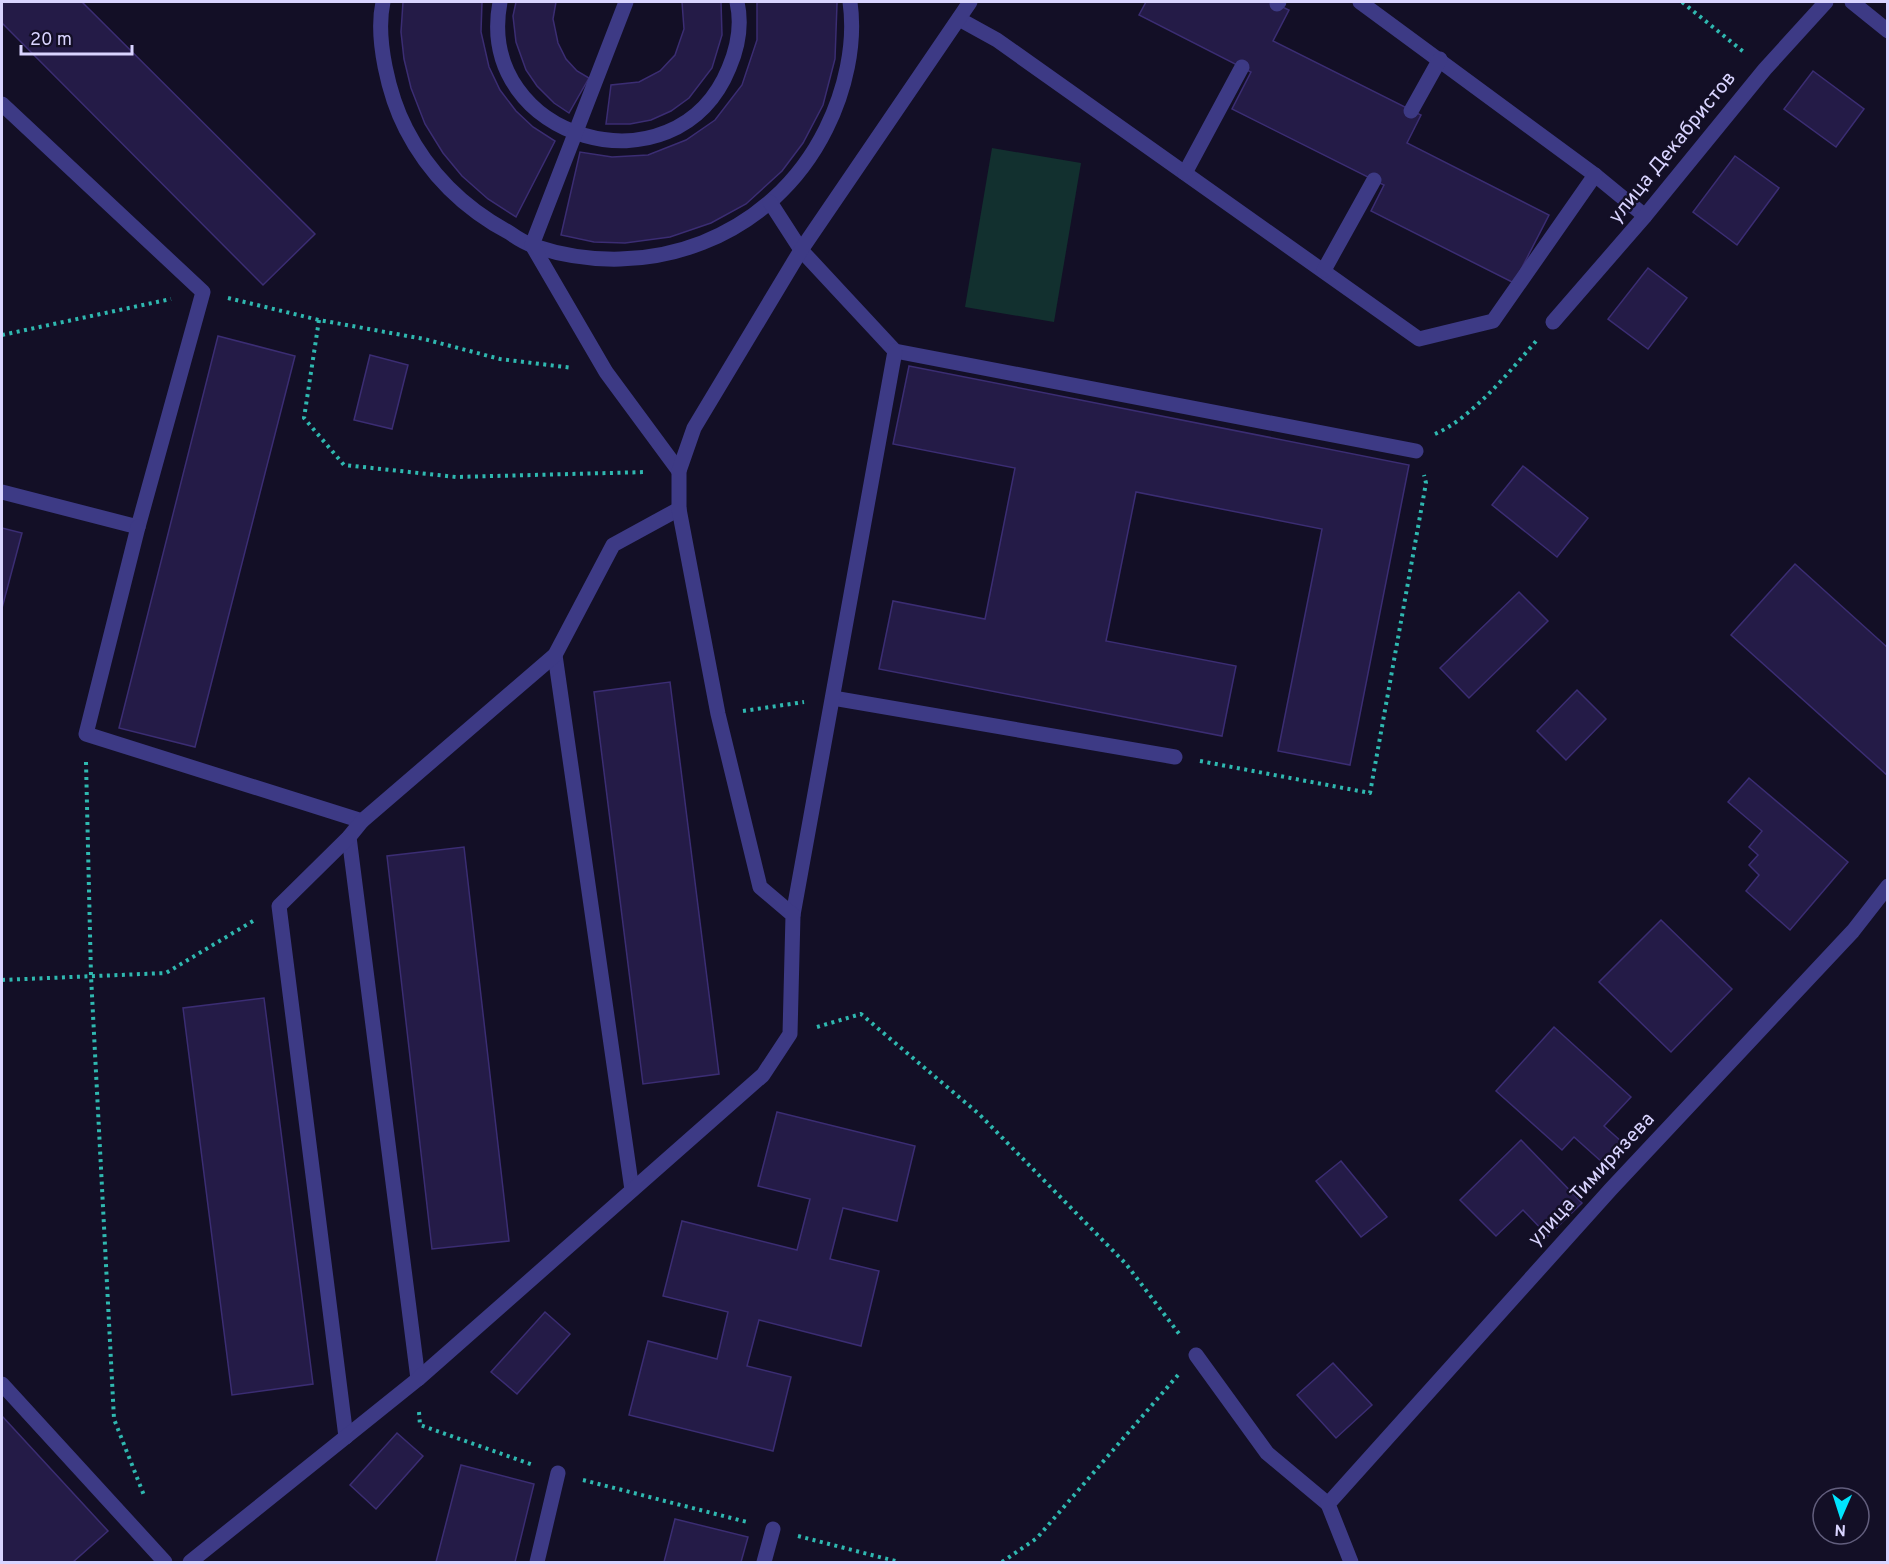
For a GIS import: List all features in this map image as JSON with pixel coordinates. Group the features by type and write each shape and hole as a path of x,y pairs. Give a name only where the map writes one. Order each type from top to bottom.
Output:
{"street":[{"path":"383,2 382,45 388,81 400,116 417,149 439,178 465,204 495,226 532,245 563,254 599,259 636,259 673,253 708,242 740,224 770,202 818,147 834,114 845,79 851,43 850,2"},
{"path":"500,2 499,38 505,63 516,85 531,105 551,122 574,133 597,140 622,142 648,138 672,130 693,117 711,99 725,78 735,55 739,30 737,2"},
{"path":"532,245 626,2"},
{"path":"793,915 760,887 718,714 679,509 679,471 694,428 801,250 970,2"},
{"path":"1360,2 1595,175 1645,216"},
{"name":"улица Декабристов","path":"1553,322 1645,216 1765,69 1826,2"},
{"path":"1852,2 1883,27 1887,10"},
{"path":"959,19 997,40 1419,339 1493,321 1595,175"},
{"path":"1411,111 1440,59"},
{"path":"1185,172 1242,67"},
{"path":"2,104 203,292 138,527 86,734 362,821"},
{"path":"1324,270 1374,180"},
{"path":"770,202 801,250 895,351 1416,452"},
{"path":"532,245 606,372 679,471"},
{"path":"190,1563 418,1379 763,1074 790,1034 793,915 895,351"},
{"path":"2,492 138,527"},
{"path":"346,1437 279,906 350,837 362,821 555,655 613,545 679,509"},
{"path":"555,655 632,1190"},
{"path":"833,698 1175,757"},
{"path":"350,837 418,1379"},
{"name":"улица Тимирязева","path":"1328,1504 1611,1189 1853,931 1887,886"},
{"path":"1196,1355 1267,1453 1328,1504 1350,1563"},
{"path":"2,1383 165,1563"},
{"path":"537,1563 558,1473"},
{"path":"764,1563 773,1529"}],"path":[{"path":"1682,2 1765,69"},
{"path":"2,335 203,292 319,320 424,339 500,359 606,372"},
{"path":"319,320 304,418 344,465 456,477 679,471"},
{"path":"1175,757 1370,793 1426,483 1416,452 1422,440 1444,430 1492,392 1553,322"},
{"path":"718,714 833,698"},
{"path":"86,734 91,976 114,1419 149,1507"},
{"path":"2,980 166,973 279,906"},
{"path":"790,1034 861,1014 979,1114 1126,1264 1196,1355 1037,1538 1002,1563"},
{"path":"418,1379 420,1425 558,1473 899,1563"}],"green space":[{"path":"992,148 1081,163 1054,322 965,307"}],"building":[{"path":"2,2 82,2 315,234 263,285 2,23"},
{"path":"403,2 482,2 481,32 489,67 500,90 516,111 533,127 555,141 516,217 488,199 462,176 443,153 425,124 411,88 404,59 401,32"},
{"path":"516,2 556,2 553,19 558,43 566,59 577,71 589,78 569,113 554,103 537,86 526,70 516,42 513,16"},
{"path":"682,2 721,2 722,35 712,68 689,98 671,111 651,120 630,124 606,124 611,85 639,82 660,71 675,55 684,29"},
{"path":"757,2 837,2 835,59 823,105 803,143 782,171 746,204 711,223 670,237 625,243 594,242 561,235 580,152 612,157 648,155 686,140 715,120 742,85 757,40"},
{"path":"1146,2 1272,2 1289,10 1273,41 1421,115 1407,143 1549,215 1514,283 1371,211 1384,185 1232,109 1251,72 1139,15"},
{"path":"1813,71 1864,109 1836,147 1784,109"},
{"path":"1735,156 1779,188 1737,245 1693,212"},
{"path":"1648,268 1687,298 1648,349 1608,319"},
{"path":"218,336 295,356 195,747 119,728"},
{"path":"370,355 408,365 392,429 354,420"},
{"path":"909,366 1409,465 1350,765 1278,751 1322,529 1136,492 1106,641 1236,666 1222,736 879,669 893,601 985,619 1015,468 893,444"},
{"path":"1523,466 1588,518 1557,557 1492,505"},
{"path":"2,528 22,533 2,608"},
{"path":"1795,564 1888,648 1888,776 1731,635"},
{"path":"1519,592 1548,621 1469,698 1440,668"},
{"path":"670,682 719,1074 643,1084 594,692"},
{"path":"1577,690 1606,719 1566,760 1537,731"},
{"path":"1749,778 1848,862 1790,930 1746,891 1759,875 1749,865 1758,855 1749,847 1762,831 1728,802"},
{"path":"464,847 509,1241 432,1249 387,856"},
{"path":"1661,920 1732,989 1671,1052 1599,982"},
{"path":"264,998 313,1384 232,1395 183,1008"},
{"path":"1554,1027 1631,1097 1604,1126 1622,1142 1603,1163 1574,1137 1562,1150 1496,1091"},
{"path":"777,1112 915,1146 897,1221 843,1208 830,1259 879,1271 861,1346 759,1320 747,1366 791,1377 773,1451 629,1415 648,1341 717,1359 728,1312 663,1296 682,1221 797,1250 810,1199 758,1186"},
{"path":"1521,1140 1582,1203 1548,1236 1523,1210 1496,1236 1460,1200"},
{"path":"1341,1161 1387,1217 1361,1237 1316,1181"},
{"path":"545,1312 570,1334 517,1394 491,1372"},
{"path":"1333,1363 1372,1405 1336,1438 1297,1395"},
{"path":"2,1416 108,1531 73,1562 2,1562"},
{"path":"397,1433 423,1456 376,1509 350,1485"},
{"path":"461,1465 534,1484 515,1562 436,1562"},
{"path":"675,1519 748,1537 741,1562 664,1562"}]}
